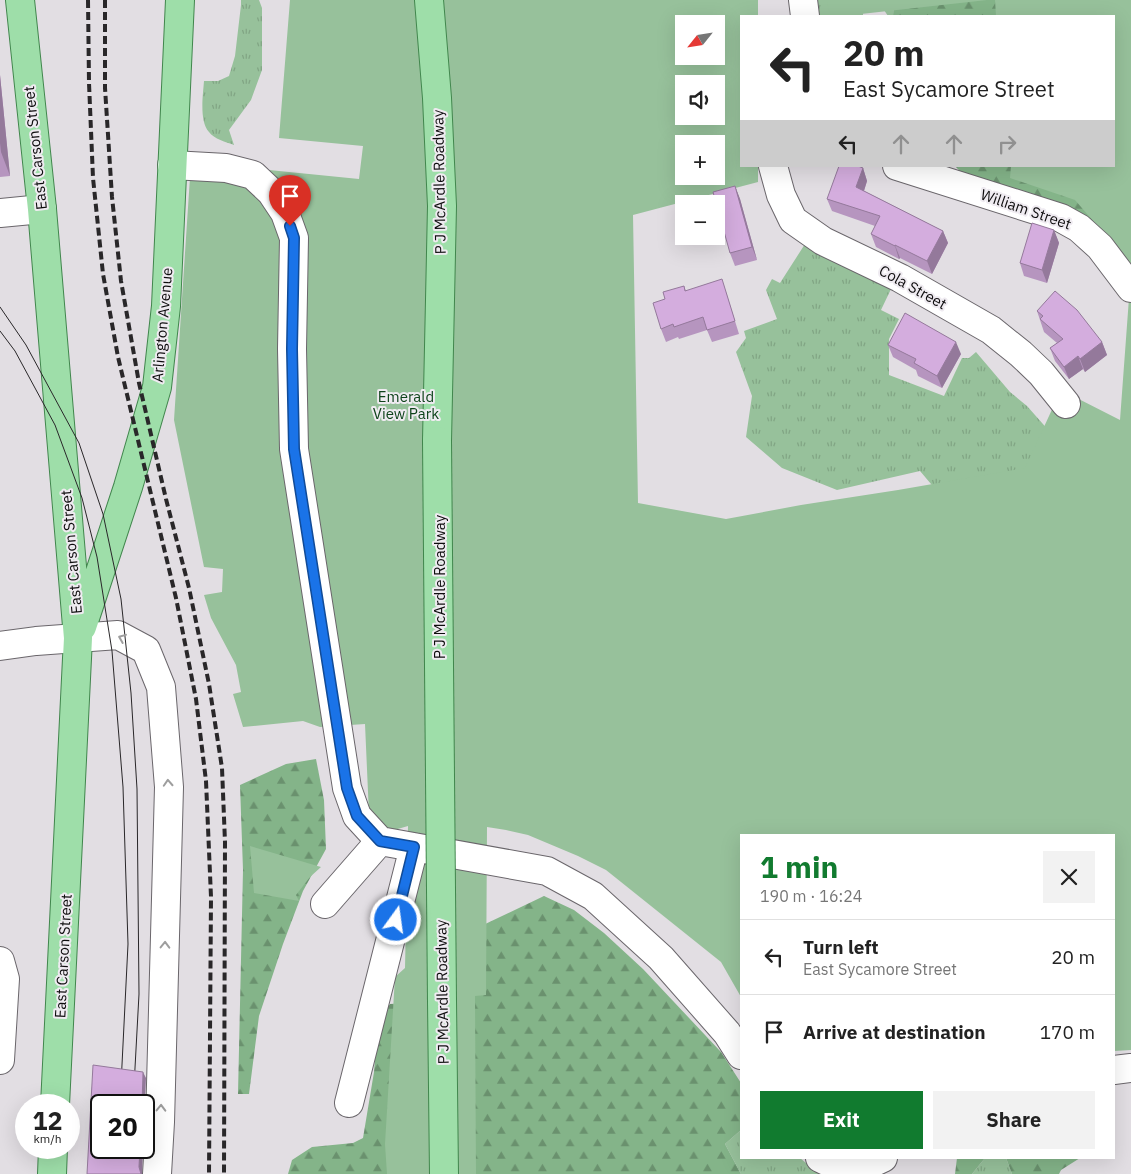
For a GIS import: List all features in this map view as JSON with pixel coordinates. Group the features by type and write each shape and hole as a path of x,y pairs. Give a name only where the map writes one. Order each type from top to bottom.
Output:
{"main road":[{"name":"East Carson Street","path":"20,0 42,209 78,638 56,1094"},
{"name":"Arlington Avenue","path":"78,638 128,487 157,387 166,306 180,0"},
{"name":"P J McArdle Roadway","path":"429,0 437,98 442,206 438,441 444,1174"},
{"path":"52,1174 53,1159"}],"street":[{"path":"803,0 805,15"},
{"path":"172,165 226,168 253,175 272,192 285,214 294,238 292,349 294,449 347,788 357,816 380,841 547,870 593,896 661,958 736,1037"},
{"name":"Cola Street","path":"773,167 781,195 793,220 823,241 900,278 991,330 1022,354 1041,373 1066,404"},
{"name":"William Street","path":"900,167 1061,218 1079,228 1100,248 1131,288"},
{"path":"0,213 42,209"},
{"path":"1,643 118,635 146,650 161,687 169,787 157,1174"},
{"path":"325,904 380,841"},
{"path":"349,1104 414,847"},
{"path":"0,962 5,979 0,1060"},
{"path":"1115,1070 1131,1068"},
{"path":"822,1159 834,1165 848,1168 866,1166 881,1159"}],"green space":[{"path":"241,0 259,0 262,8 262,70 251,100 229,130 234,145 217,138 209,132 204,121 203,100 204,81 218,81 229,76 235,56"},
{"name":"Emerald View Park","path":"290,0 758,0 758,15 740,15 740,167 758,167 758,182 709,195 675,195 675,204 633,215 638,503 726,519 1025,468 1061,390 1120,420 1129,298 1131,302 1131,1050 1115,1051 1115,834 740,834 740,995 721,962 606,870 528,835 487,827 486,995 475,996 476,1174 387,1174 385,1144 395,977 405,968 408,826 370,837 365,724 320,727 303,721 243,727 233,694 241,692 236,665 211,618 204,595 222,592 223,569 204,567 174,420 191,162 359,179 363,146 279,138"},
{"path":"811,0 894,0 893,15 887,15 880,4 863,7 863,15 818,15"},
{"path":"827,0 987,0 852,15 830,15"},
{"path":"894,0 1131,0 1131,278 1103,241 961,172 956,167 1115,167 1115,15 893,15"},
{"path":"995,0 1131,0 1131,265 1075,200 1010,178 1011,167 1115,167 1115,15 996,15"},
{"path":"805,244 891,289 881,310 899,319 889,339 889,375 944,396 962,358 969,358 976,352 1010,392 1027,406 1058,441 964,523 920,471 837,490 782,468 746,437 752,396 736,352 746,338 744,331 777,319 766,290 772,279 780,283"},
{"path":"316,759 324,800 326,849 303,891 259,1016 249,1094 238,1094 243,870 240,785 286,764"},
{"path":"250,846 321,867 310,877 296,895 299,901 254,893"},
{"path":"544,896 574,910 604,933 643,969 721,1052 740,1081 740,1131 725,1144 741,1174 288,1174 292,1160 312,1147 353,1143 363,1138 374,1072 378,1022 390,1004 468,999 481,926"},
{"path":"740,1131 740,1159 801,1159 819,1174 741,1174 725,1144"},
{"path":"957,1159 984,1159 972,1174 955,1174"},
{"path":"984,1159 1006,1159 1012,1174 972,1174"},
{"path":"1006,1159 1078,1159 1061,1170 1059,1174 1012,1174"}],"building":[{"path":"839,167 860,167 863,168 856,187 943,231 927,261 871,234 880,216 827,199"},
{"path":"735,186 752,247 730,253 725,235 725,195 714,195 713,192"},
{"path":"1032,223 1054,230 1042,270 1020,263"},
{"path":"722,279 735,321 707,330 703,317 674,327 673,324 661,329 653,303 665,299 663,292 684,286 685,291"},
{"path":"1055,291 1077,310 1102,342 1080,359 1078,356 1064,367 1050,348 1063,339 1040,319 1043,316 1037,311"},
{"path":"905,313 956,342 937,376 914,363 916,359 888,345"},
{"path":"93,1065 143,1072 142,1094 91,1094"},
{"path":"90,1120 90,1159 139,1159 141,1174 87,1174"}],"tram line":[{"path":"0,307 26,345 79,443 103,514 121,599 131,693 137,789 139,994 134,1094"},
{"path":"0,331 15,351 55,425 82,498 97,557 112,651 123,787 128,944 121,1094"}],"railway":[{"path":"88,0 93,178 103,274 118,357 176,598 196,699 206,781 211,897 209,1174"},
{"path":"105,0 105,88 112,197 121,281 139,383 189,588 209,684 222,768 225,842 224,1174"}],"route":[{"path":"290,226 294,238 292,349 294,449 310,560 347,788 357,816 380,841 414,847 396,920"}]}
